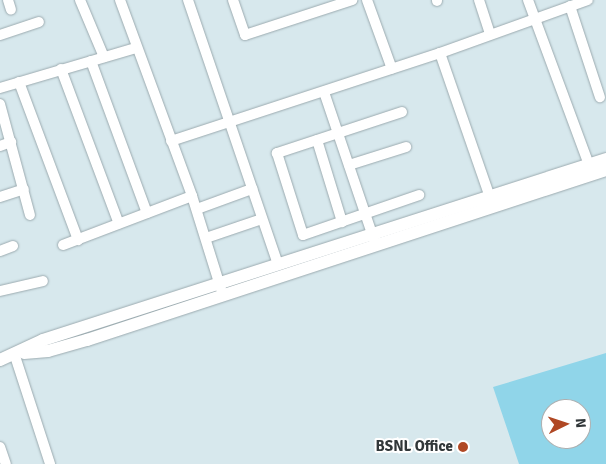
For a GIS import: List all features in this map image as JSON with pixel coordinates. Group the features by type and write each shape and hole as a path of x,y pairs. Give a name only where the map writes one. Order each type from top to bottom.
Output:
{"street":[{"path":"80,0 104,57"},
{"path":"120,0 136,48 197,209 223,297"},
{"path":"188,0 278,264"},
{"path":"233,0 245,36 352,0"},
{"path":"367,0 392,69"},
{"path":"479,0 490,34"},
{"path":"528,0 589,164"},
{"path":"172,141 440,53 588,0"},
{"path":"570,6 600,97"},
{"path":"0,35 39,22"},
{"path":"0,88 136,48"},
{"path":"440,53 492,202"},
{"path":"91,61 147,213"},
{"path":"61,70 119,224"},
{"path":"19,82 78,240"},
{"path":"324,92 374,241"},
{"path":"0,104 30,214"},
{"path":"402,112 277,152 303,235 419,195"},
{"path":"317,140 342,222"},
{"path":"0,146 11,142"},
{"path":"349,165 406,147"},
{"path":"492,202 606,159"},
{"path":"14,353 48,351 86,340 223,297 374,241 492,202 606,170"},
{"path":"0,197 24,189"},
{"path":"197,209 252,189"},
{"path":"63,246 192,196"},
{"path":"206,238 262,219"},
{"path":"0,360 43,340 278,264 374,241"},
{"path":"0,251 13,246"},
{"path":"0,292 43,281"},
{"path":"14,353 50,464"},
{"path":"0,446 6,464"}],"shaded area":[{"path":"606,353 606,464 519,464 493,387"}],"place":[{"name":"BSNL Office","path":"463,447"}]}
